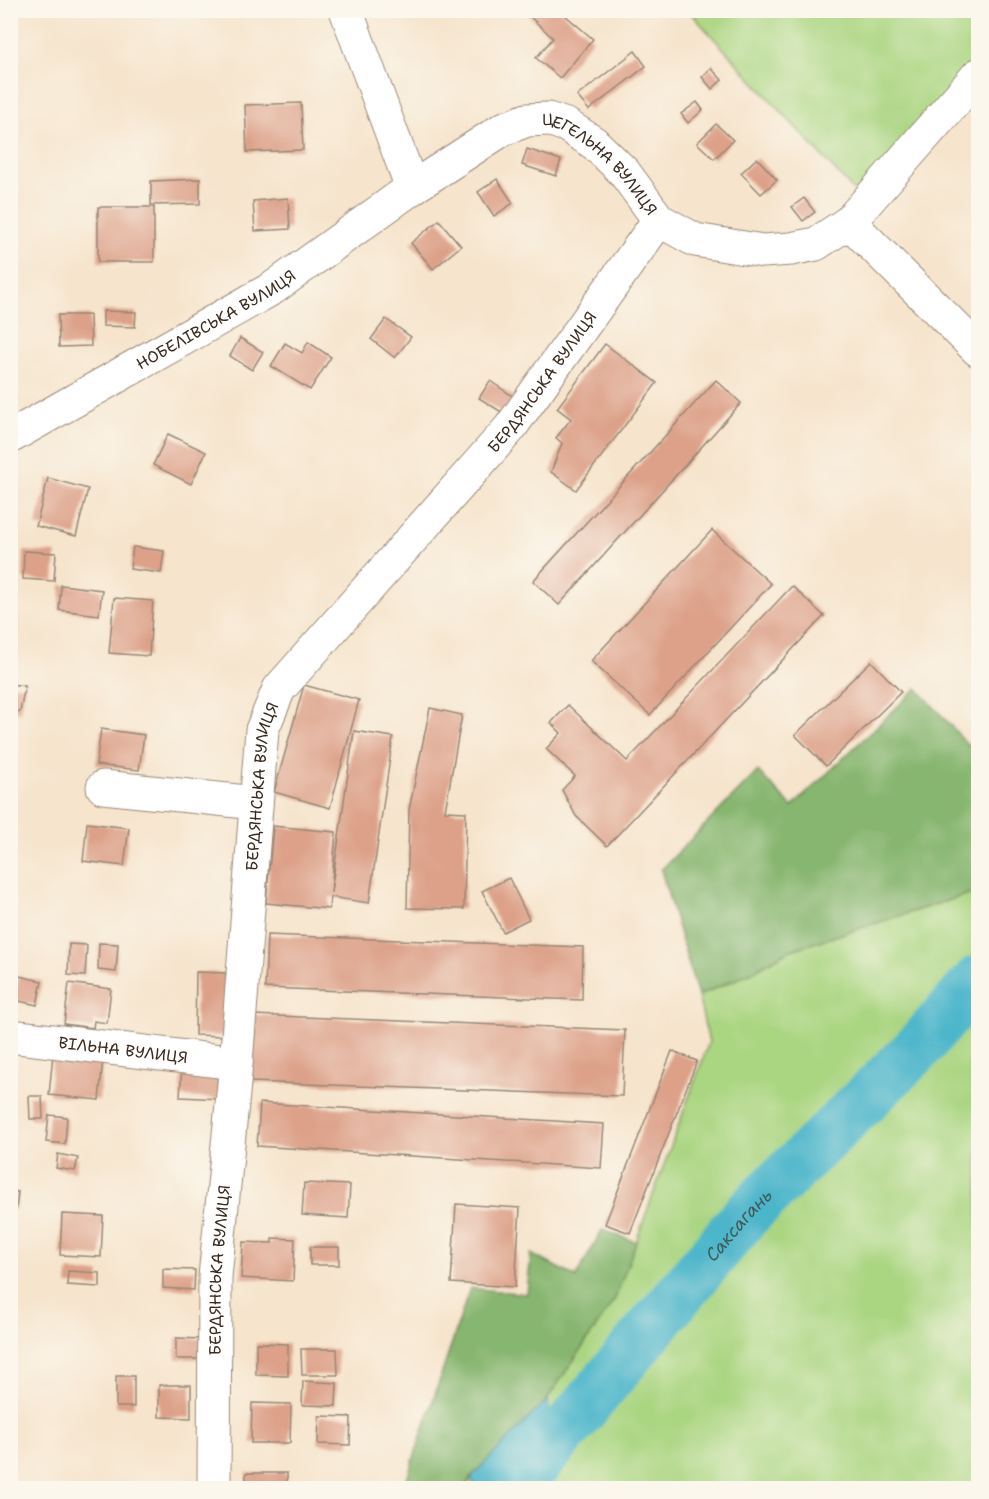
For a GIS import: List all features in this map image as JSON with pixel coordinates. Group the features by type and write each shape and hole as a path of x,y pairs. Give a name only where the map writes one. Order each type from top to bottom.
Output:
{"street":[{"path":"346,10 412,188"},
{"name":"ЦЕГЕЛЬНА ВУЛИЦЯ","path":"412,188 503,129 527,120 548,119 566,125 594,143 624,172 659,220 695,240 763,251 816,244 849,222 978,75"},
{"name":"НОБЕЛІВСЬКА ВУЛИЦЯ","path":"10,437 273,288 412,188"},
{"name":"БЕРДЯНСЬКА ВУЛИЦЯ","path":"214,1488 215,1277 236,1063 262,730 279,689 510,428 659,220"},
{"path":"849,222 978,350"},
{"path":"103,787 256,802"},
{"name":"ВІЛЬНА ВУЛИЦЯ","path":"10,1036 236,1063"}],"green space":[{"path":"689,11 978,11 978,75 866,204"},
{"path":"917,688 968,745 978,736 978,891 788,951 752,972 698,996 661,870 758,771 792,807"},
{"path":"978,891 978,1488 464,1488 615,1299 709,1042 698,996 752,972 788,951"},
{"path":"602,1230 636,1242 615,1299 542,1407 471,1477 464,1488 404,1488 470,1288 527,1294 531,1254 576,1277"}],"water":[{"path":"548,1399 552,1488 475,1488 471,1477"}],"building":[{"path":"528,10 559,10 593,39 560,78 536,58 553,38 526,13"},
{"path":"635,51 646,66 589,110 577,96"},
{"path":"711,68 722,80 712,89 702,77"},
{"path":"697,102 703,110 688,123 681,114"},
{"path":"301,103 303,150 247,152 245,105"},
{"path":"716,124 733,140 714,159 697,143"},
{"path":"527,149 561,160 556,176 522,165"},
{"path":"757,158 777,180 761,194 741,173"},
{"path":"200,179 200,204 151,205 151,181"},
{"path":"497,179 513,203 494,216 478,192"},
{"path":"288,198 290,229 255,231 253,201"},
{"path":"804,198 815,212 803,221 792,207"},
{"path":"98,207 154,207 154,262 98,262"},
{"path":"439,220 461,246 433,269 411,243"},
{"path":"10,236 13,236 13,284 10,284"},
{"path":"103,311 136,312 135,327 103,326"},
{"path":"58,315 90,315 91,346 59,347"},
{"path":"386,319 411,337 395,358 371,339"},
{"path":"240,338 263,352 252,370 230,356"},
{"path":"308,342 331,357 310,390 271,366 285,343 302,353"},
{"path":"605,344 657,383 576,490 551,472 562,443 556,438 571,419 557,408"},
{"path":"716,380 741,403 559,605 533,581"},
{"path":"490,381 514,397 503,413 479,398"},
{"path":"168,434 206,452 191,484 153,465"},
{"path":"48,478 88,489 76,536 36,526"},
{"path":"712,530 771,584 650,715 591,661"},
{"path":"133,547 164,551 161,573 130,569"},
{"path":"24,551 56,553 54,581 23,579"},
{"path":"61,585 102,590 99,615 59,610"},
{"path":"792,586 824,616 607,846 576,816 562,790 575,776 546,749 561,733 551,723 568,705 627,761"},
{"path":"114,598 153,601 149,656 109,653"},
{"path":"10,616 18,617 17,638 10,638"},
{"path":"871,661 901,692 826,766 795,735"},
{"path":"10,684 25,686 20,712 10,710"},
{"path":"304,685 359,700 330,808 274,792"},
{"path":"430,708 462,715 445,811 466,812 464,909 407,908 409,810"},
{"path":"101,729 144,735 139,770 96,765"},
{"path":"354,731 393,737 369,903 330,897 329,909 266,903 273,826 336,832 331,893"},
{"path":"87,823 129,828 124,866 83,861"},
{"path":"509,878 529,919 503,932 482,891"},
{"path":"267,935 583,947 582,1000 265,988"},
{"path":"99,943 118,944 116,972 98,970"},
{"path":"69,944 87,945 85,976 68,975"},
{"path":"196,972 226,973 224,1036 195,1035"},
{"path":"19,976 42,981 37,1005 14,1000"},
{"path":"69,983 111,989 107,1023 94,1021 93,1028 64,1024"},
{"path":"253,1015 625,1030 622,1096 251,1082"},
{"path":"672,1051 697,1061 630,1233 605,1224"},
{"path":"53,1054 103,1059 99,1100 49,1095"},
{"path":"182,1066 224,1069 222,1099 180,1097"},
{"path":"29,1096 42,1096 43,1119 30,1119"},
{"path":"260,1103 604,1124 601,1168 257,1146"},
{"path":"49,1115 67,1117 65,1144 46,1142"},
{"path":"58,1154 78,1158 75,1171 56,1168"},
{"path":"304,1183 350,1185 348,1218 302,1215"},
{"path":"10,1191 18,1192 16,1210 10,1209"},
{"path":"456,1204 520,1208 515,1287 451,1283"},
{"path":"62,1214 103,1216 101,1257 60,1255"},
{"path":"272,1238 295,1239 293,1281 241,1278 243,1242 272,1243"},
{"path":"310,1247 339,1247 339,1265 310,1265"},
{"path":"163,1269 195,1270 194,1290 163,1288"},
{"path":"68,1271 100,1273 100,1287 67,1285"},
{"path":"176,1338 201,1339 201,1359 176,1359"},
{"path":"256,1343 288,1344 288,1376 256,1375"},
{"path":"301,1349 337,1349 338,1375 302,1375"},
{"path":"116,1376 134,1376 134,1407 116,1407"},
{"path":"303,1381 337,1383 336,1406 302,1405"},
{"path":"159,1385 191,1385 191,1418 159,1417"},
{"path":"252,1403 291,1404 290,1443 251,1443"},
{"path":"319,1416 351,1417 350,1445 318,1444"},
{"path":"246,1473 287,1473 287,1488 246,1488"}],"waterway":[{"name":"Саксагань","path":"517,1488 747,1214 915,1051 978,980"}]}
